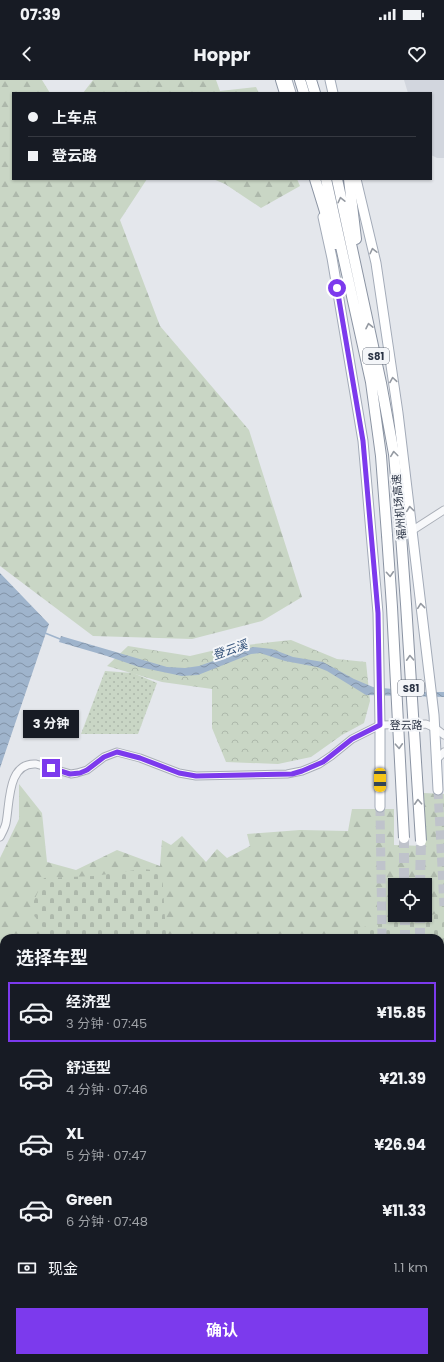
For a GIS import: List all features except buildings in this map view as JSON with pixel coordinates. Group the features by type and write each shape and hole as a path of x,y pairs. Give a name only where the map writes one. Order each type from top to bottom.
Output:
{"highway":[{"path":"281,80 285,92"},
{"path":"300,80 304,92"},
{"path":"311,80 315,92"},
{"path":"314,180 350,290"},
{"name":"福州机场高速","path":"326,180 370,382 381,456 392,607 404,838"},
{"name":"福州机场高速","path":"337,180 381,382 394,454 406,604 421,841"},
{"path":"349,180 361,286"}],"main road":[{"path":"287,80 291,92"},
{"path":"330,80 333,92"},
{"path":"314,180 332,258 363,441 378,613 380,807"},
{"path":"356,180 376,263 398,413 434,715 438,790"}],"street":[{"path":"413,530 444,510"},
{"name":"登云路","path":"0,838 6,823 14,778 19,770 27,765 36,764 70,774 77,773 87,770 104,757 117,752 140,758 179,773 196,776 292,774 323,762 352,739 380,725 424,723 435,728 444,736"},
{"path":"437,759 444,752"}],"shaded area":[{"path":"404,80 444,80 444,158 437,158 432,156 432,92 408,92"}],"green space":[{"path":"0,80 42,80 49,92 12,92 12,180 146,180 120,220 160,326 249,430 302,597 262,621 192,639 93,636 0,566"},
{"path":"93,80 216,80 220,91 256,87 258,92 84,92"},
{"path":"215,180 297,180 300,186 261,208 225,184"},
{"path":"291,640 337,659 366,662 370,701 364,723 342,735 311,757 278,764 226,762 212,728 212,689 162,682 107,666 128,646 190,656 228,647"},
{"path":"105,671 133,673 157,683 138,734 81,734"},
{"path":"19,784 42,813 47,862 76,870 117,850 160,866 162,840 171,845 182,836 206,862 217,849 227,858 250,846 247,834 300,830 348,831 352,809 394,809 394,845 425,846 424,793 444,794 444,934 0,934 0,858 19,819"},
{"path":"143,869 162,871 166,934 48,934 30,910 44,878 94,876"},
{"path":"444,912 444,934 342,934 345,930 394,922 432,922 432,915"}],"water":[{"path":"0,573 49,624 0,768"},
{"path":"61,636 167,667 185,668 199,666 253,647 272,649 293,657 323,662 354,679 373,687 421,692 444,692 444,697 366,695 327,671 317,667 285,661 260,653 251,654 198,675 182,676 139,667 59,642"}],"waterway":[{"name":"登云溪","path":"45,633 60,639"}],"tunnel":[{"path":"438,790 444,906"},
{"path":"380,807 382,934"},
{"path":"404,838 404,878"},
{"path":"420,878 421,841"},
{"path":"405,922 405,934"},
{"path":"420,922 420,934"}],"route":[{"path":"51,768 70,774 80,773 87,770 100,759 117,752 140,758 190,776 203,777 292,774 323,762 344,744 366,731 380,725 378,613 363,441 337,288"}]}
